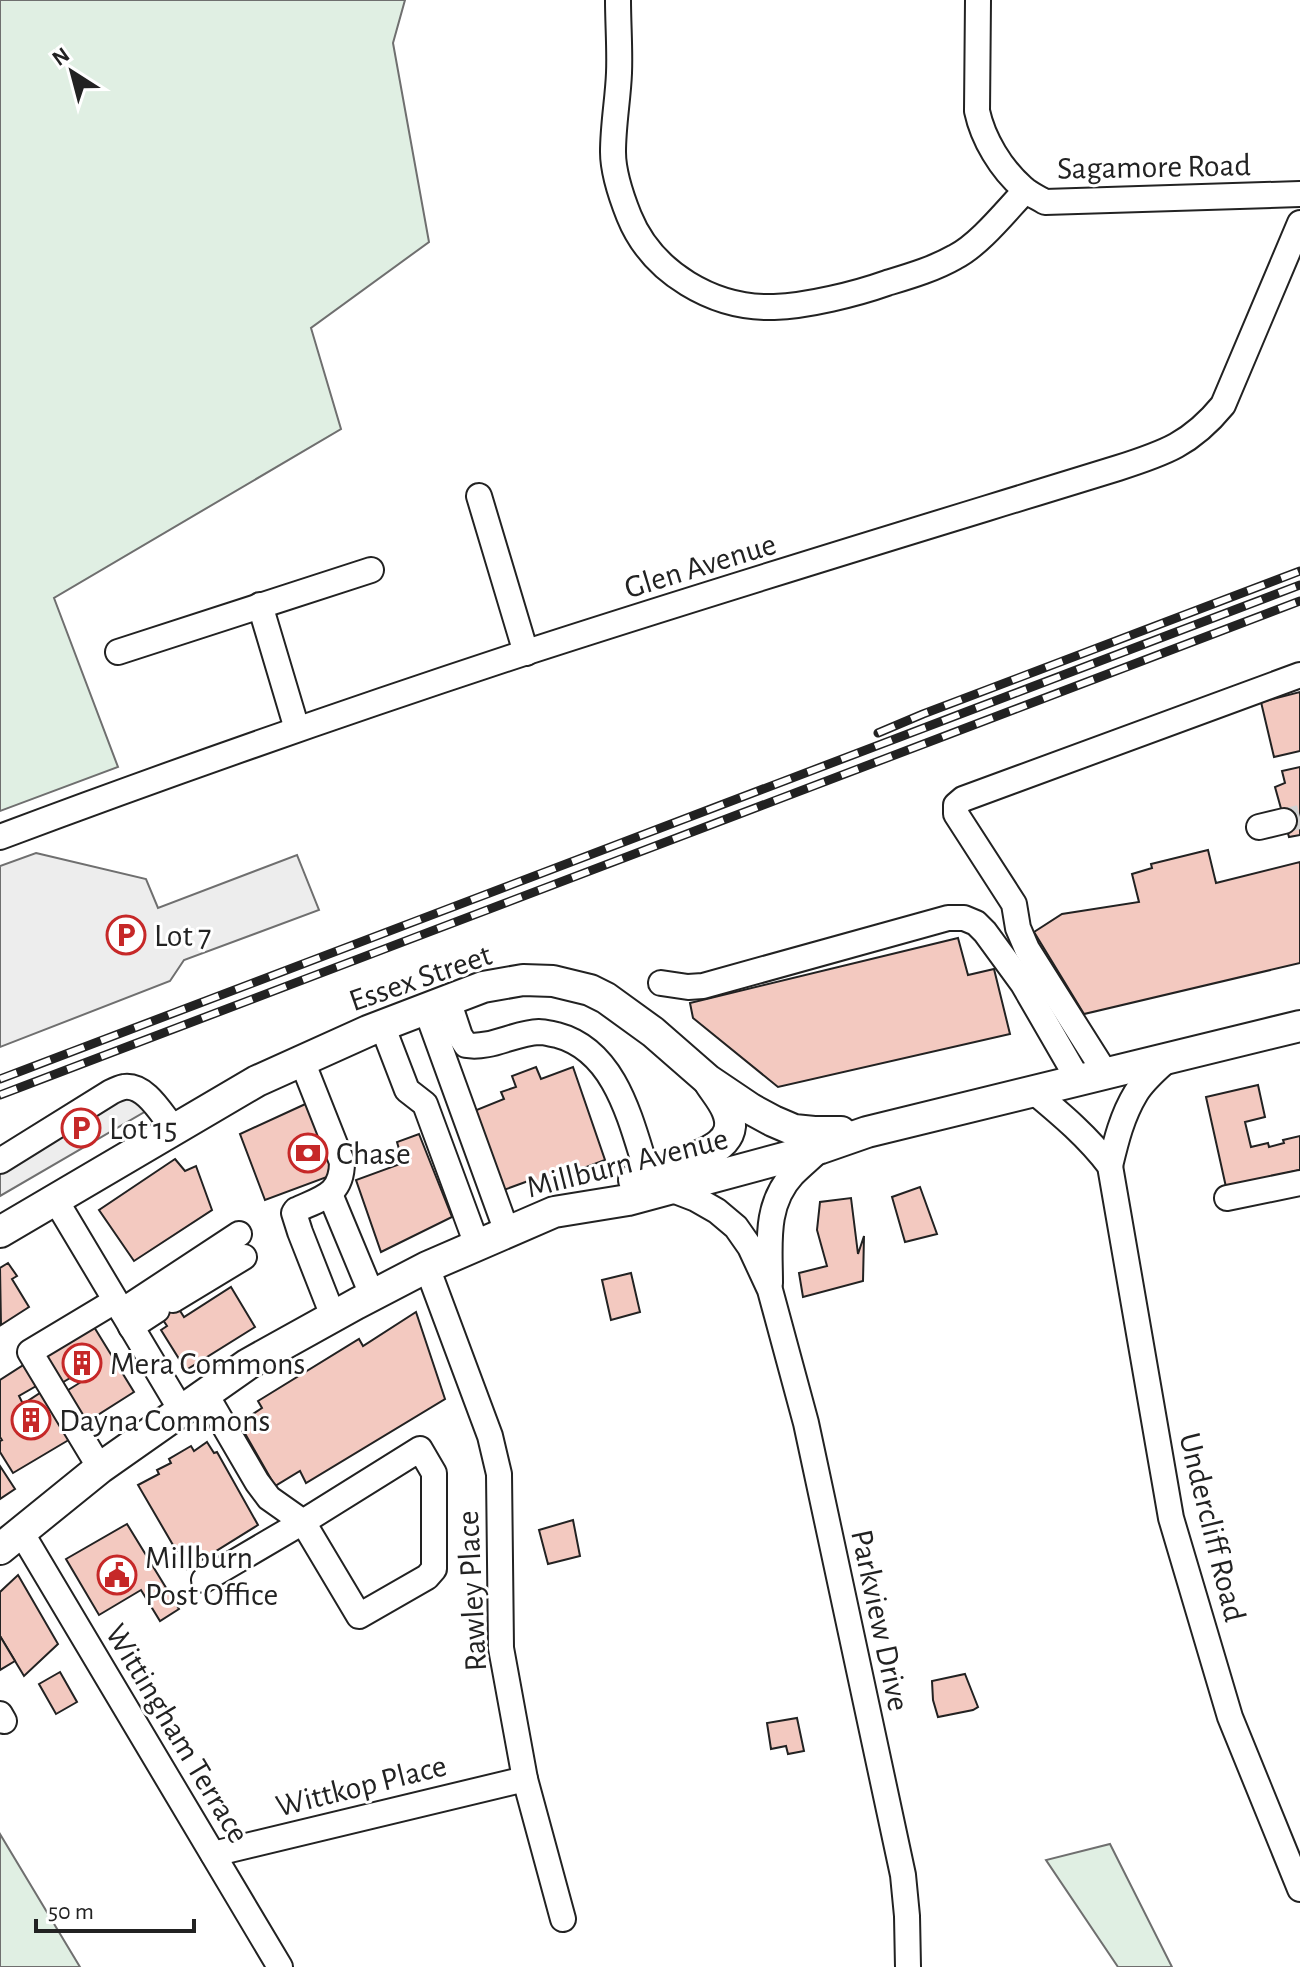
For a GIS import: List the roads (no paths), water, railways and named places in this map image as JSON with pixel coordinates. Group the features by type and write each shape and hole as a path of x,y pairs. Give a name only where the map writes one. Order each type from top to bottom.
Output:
{"main road":[{"name":"Essex Street","path":"0,1232 257,1081 437,1004 483,987 523,980 553,981 590,990 627,1011 708,1080 773,1121 794,1130 867,1132"},
{"name":"Millburn Avenue","path":"10,1540 100,1468 248,1364 427,1267 554,1212 659,1182 821,1148 867,1132 1300,1026"},
{"path":"659,1182 707,1154 723,1143 728,1135 730,1124 727,1110 708,1080"}],"street":[{"path":"618,0 619,73 613,153 618,183 633,225 651,251 674,276 701,291 733,302 774,307 866,290 958,256 1025,191"},
{"name":"Sagamore Road","path":"978,0 977,111 980,128 999,160 1025,191 1045,202 1300,194"},
{"name":"Glen Avenue","path":"0,837 297,729 1172,448 1194,436 1223,405 1300,223"},
{"path":"479,496 526,653"},
{"path":"118,652 371,570"},
{"path":"260,605 297,729"},
{"path":"1092,1078 1027,949 1018,928 1014,904 956,814 956,805 963,799 1300,675"},
{"path":"1259,827 1284,821"},
{"path":"661,983 703,986 948,918 964,918 976,923 985,932 1092,1078"},
{"path":"437,1004 466,1045 476,1047 538,1032 565,1037 583,1046 606,1067 659,1182"},
{"path":"437,1004 507,1232"},
{"path":"382,1025 407,1090 425,1104 477,1245"},
{"name":"Undercliff Road","path":"1167,1060 1135,1094 1119,1129 1110,1166 1171,1518 1230,1717 1300,1889"},
{"path":"302,1061 342,1162 342,1176 330,1194 294,1213 333,1316"},
{"path":"0,1161 111,1092 126,1087 138,1089 146,1095 174,1129"},
{"name":"Undercliff Road","path":"1033,1091 1076,1126 1110,1166"},
{"name":"Parkview Drive","path":"770,1290 769,1230 772,1212 792,1175 821,1148"},
{"name":"Parkview Drive","path":"659,1182 717,1211 736,1227 750,1247 770,1290 806,1423 903,1875 908,1967"},
{"path":"1227,1198 1300,1183"},
{"path":"330,1194 372,1295"},
{"path":"55,1199 123,1313 269,1498 303,1522 359,1616 427,1577 434,1569 434,1473 420,1449 303,1522 204,1580"},
{"path":"100,1468 30,1352 123,1313 242,1246 165,1305 123,1313"},
{"name":"Rawley Place","path":"427,1267 490,1436 499,1474 501,1648 525,1779 563,1919"},
{"name":"Wittingham Terrace","path":"10,1540 213,1854 280,1967"},
{"name":"Wittkop Place","path":"213,1854 525,1779"}],"tunnel":[{"path":"1284,821 1300,817"}],"railway":[{"path":"878,733 1300,571"},
{"path":"0,1079 1300,585"},
{"path":"0,1095 1300,601"}],"place":[{"name":"Lot 7","path":"126,935"},
{"name":"Lot 15","path":"81,1128"},
{"name":"Chase","path":"308,1153"},
{"name":"Mera Commons","path":"82,1363"},
{"name":"Dayna Commons","path":"31,1420"},
{"name":"Millburn Post Office","path":"117,1575"}]}
